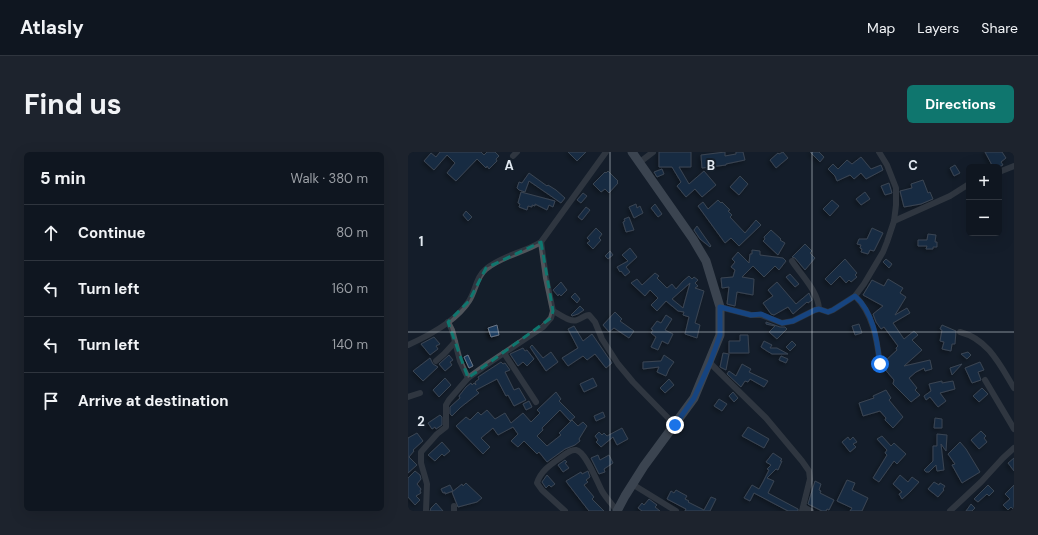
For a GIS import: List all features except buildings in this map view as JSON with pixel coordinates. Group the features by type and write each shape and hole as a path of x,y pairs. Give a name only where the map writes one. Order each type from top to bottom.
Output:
{"street":[{"path":"408,345 420,340 448,322 469,301 481,274 486,268 500,260 530,249 541,242 606,152"},
{"path":"565,511 542,490 538,483 539,478 545,469 569,452 574,450 578,451 584,457 603,492 617,511 644,466 694,398 710,363 720,335 720,307 706,261 693,239 632,152"},
{"path":"640,162 653,152"},
{"path":"720,307 751,315 761,314 782,323 793,321 811,311 819,309 828,312 855,296 883,252 894,220 896,188 887,165 879,152"},
{"path":"1002,171 1014,166"},
{"path":"894,220 945,198 966,186"},
{"path":"426,511 427,484 421,452 448,424 446,405 449,400 468,378 548,322 551,318 553,310 546,278 541,242"},
{"path":"792,262 812,288 819,303 819,309"},
{"path":"855,296 862,302 875,333 880,364"},
{"path":"553,310 576,321 585,315 592,317 602,339 618,364 633,382 675,425"},
{"path":"448,322 460,361 468,378"},
{"path":"960,332 969,334 987,347 998,360 1014,388"},
{"path":"436,361 455,342"},
{"path":"504,353 536,402"},
{"path":"710,363 766,418 809,471 810,479 803,509 811,511"},
{"path":"985,380 1014,429"},
{"path":"408,397 420,393"},
{"path":"950,511 1014,448"},
{"path":"632,484 676,511"}],"highlighted area":[{"path":"541,242 553,311 551,318 468,378 448,322 469,301 486,268"}],"route":[{"path":"675,425 694,398 710,363 720,335 720,307 751,315 761,314 782,323 793,321 811,311 819,309 828,312 855,296 862,302 875,333 880,364"}]}
